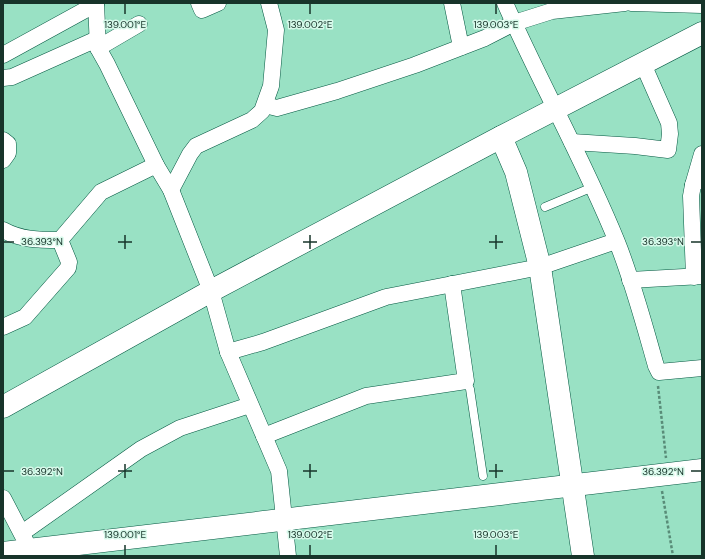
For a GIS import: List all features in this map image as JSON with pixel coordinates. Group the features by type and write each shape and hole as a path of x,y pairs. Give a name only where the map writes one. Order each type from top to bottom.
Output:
{"street":[{"path":"199,3 202,10 218,3"},
{"path":"171,190 190,154 196,146 252,120 262,111 271,86 276,30 269,3"},
{"path":"452,3 461,47"},
{"path":"505,3 572,142 616,241 659,372 702,368"},
{"path":"265,105 277,108 337,91 485,38 514,23 551,7 625,3"},
{"path":"631,3 702,5"},
{"path":"3,55 96,4 98,44 156,165 171,190 210,291 228,352 279,471 288,556"},
{"path":"3,78 12,77 98,44 139,24"},
{"path":"3,407 210,291 556,108 702,33"},
{"path":"572,142 635,146 668,150 670,134 669,123 643,64"},
{"path":"501,137 516,172 540,268 583,556"},
{"path":"3,140 8,144 8,153 3,160"},
{"path":"630,280 698,276 691,196 698,181 702,154"},
{"path":"3,230 15,236 33,240 60,240 101,192 156,165"},
{"path":"3,327 25,317 68,268 69,262 60,240"},
{"path":"228,352 263,342 386,297 540,268 616,241"},
{"path":"264,436 366,396 466,381 452,284"},
{"path":"28,546 141,449 180,428 250,405"},
{"path":"3,553 28,546 284,521 702,470"},
{"path":"3,498 28,546"}],"lane":[{"path":"545,207 593,188"},
{"path":"466,381 470,389 483,476"}],"path":[{"path":"659,372 658,380 667,463"},
{"path":"662,488 673,556"}]}
